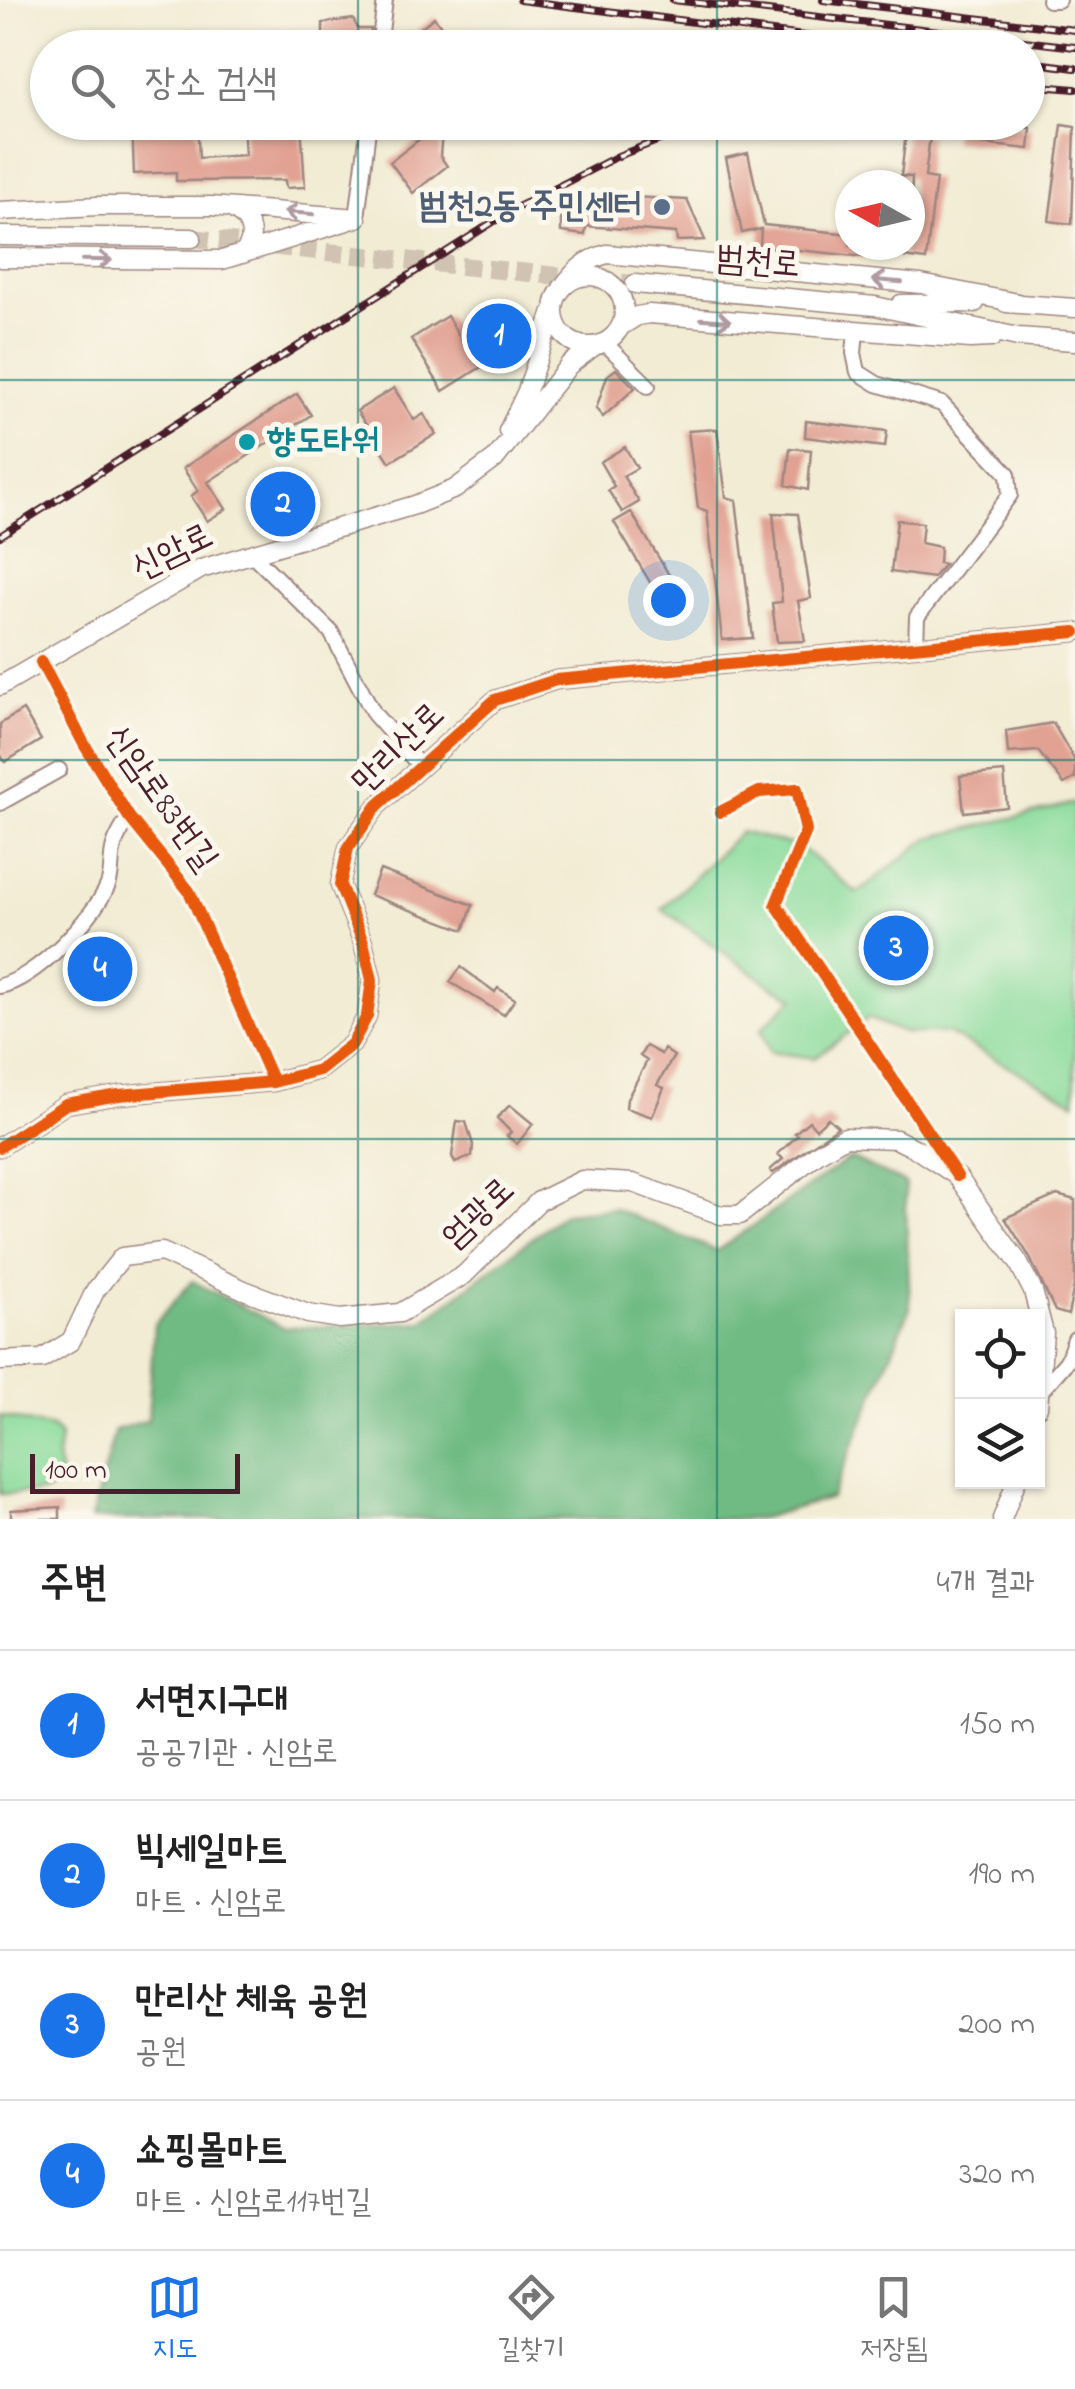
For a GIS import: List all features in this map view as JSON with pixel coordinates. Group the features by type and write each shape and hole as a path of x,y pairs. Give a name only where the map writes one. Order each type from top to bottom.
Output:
{"main road":[{"path":"0,211 212,206 357,218"},
{"path":"212,206 234,209 244,216 251,237 243,254"},
{"path":"0,258 222,260 357,218"},
{"path":"0,236 192,238"},
{"path":"495,459 527,391 562,288 591,258 607,254 920,284 1018,303"},
{"path":"562,288 570,280 592,276 613,284 624,304 622,326"},
{"name":"범천로","path":"636,284 875,306 1018,303 1075,308"},
{"name":"범천로","path":"875,306 1018,337 1075,341"},
{"path":"554,310 561,333 581,346 599,345"},
{"path":"495,459 569,365 636,316 970,339 1018,337"},
{"name":"신암로","path":"0,686 201,569 415,505 455,489 495,459"},
{"name":"만리산로","path":"0,1147 66,1104 119,1094 273,1082 319,1070 352,1044 367,1016 372,980 363,942 340,885 348,848 377,806 495,700 556,680 1075,632"},
{"name":"엄광로","path":"0,1361 42,1359 72,1341 95,1291 122,1257 162,1252 292,1308 340,1319 400,1313 464,1274 539,1201 582,1180 634,1183 721,1214 740,1215 816,1154 845,1137 896,1138 957,1176 1018,1262 1034,1290 1039,1309"},
{"path":"1002,1519 1013,1489"}],"street":[{"path":"382,30 386,0"},
{"path":"1049,0 1058,0"},
{"path":"357,218 368,140"},
{"path":"856,331 854,353 858,372 877,384 942,404 1008,474 1010,495 917,617 916,646"},
{"path":"599,345 648,386"},
{"path":"250,553 330,632 374,714 421,767"},
{"name":"신암로83번길","path":"40,662 129,818 189,892 273,1082"},
{"path":"0,803 59,770"},
{"path":"720,812 759,792 798,789 806,830 776,904 957,1176"},
{"path":"0,986 24,978 73,934 93,908 107,886 113,847 129,818"},
{"path":"1045,1391 1068,1361 1075,1339"}],"green space":[{"path":"1075,803 1075,1102 947,1033 904,1033 868,1018 815,1058 770,1052 761,1029 795,997 773,987 662,909 741,832 800,847 857,893 929,838"},
{"path":"850,1158 905,1183 910,1308 831,1498 758,1519 91,1519 115,1430 148,1420 154,1325 192,1281 284,1328 422,1322 565,1213 613,1208 717,1251"},
{"path":"0,1416 52,1428 60,1436 57,1458 62,1479 47,1492 0,1494"}],"building":[{"path":"434,17 444,30 418,30"},
{"path":"353,19 358,29 371,29 323,30 323,23"},
{"path":"1062,125 1075,127 1072,224 1049,221"},
{"path":"133,140 198,140 199,158 245,155 244,140 302,140 305,187 286,188 285,180 176,181 176,172 134,174"},
{"path":"418,140 441,140 440,156 447,166 413,193 390,162"},
{"path":"905,140 930,140 925,177 925,170 902,170"},
{"path":"953,140 1030,140 1029,149"},
{"path":"748,153 764,225 835,232 835,254 760,246 761,229 742,233 726,158"},
{"path":"925,177 936,179 925,260"},
{"path":"613,196 687,200 705,240 677,241 676,233 586,226 585,235 561,232 561,208 591,208"},
{"path":"447,316 467,349 477,343 489,362 443,391 411,339"},
{"path":"616,369 635,388 603,417 596,409 607,376"},
{"path":"394,388 414,420 424,414 436,434 390,462 357,411"},
{"name":"향도타워","path":"297,394 311,415 208,482 226,509 207,521 191,496 198,491 183,468"},
{"path":"806,421 887,431 885,447 805,437"},
{"path":"717,429 726,497 736,500 753,638 722,640 707,511 698,508 688,431"},
{"path":"625,447 637,468 623,476 639,502 622,512 608,490 614,486 600,462"},
{"path":"790,448 811,450 808,490 786,485"},
{"path":"631,512 683,598 666,609 614,522"},
{"path":"773,513 798,514 811,598 798,601 805,641 777,642 772,603 782,602"},
{"path":"897,520 923,523 921,543 940,547 939,563 944,564 933,578 891,572"},
{"path":"23,710 41,740 5,762 0,754 0,724"},
{"path":"1053,723 1075,761 1075,778 1064,784 1038,751 1008,753 1006,731"},
{"path":"1004,772 1007,807 964,812 960,776"},
{"path":"380,870 473,905 464,930 370,895"},
{"path":"461,967 495,992 498,988 515,999 504,1015 450,982"},
{"path":"646,1046 661,1054 664,1049 674,1056 657,1085 664,1088 652,1117 626,1108 647,1061 640,1056"},
{"path":"510,1105 533,1124 517,1144 507,1136 511,1132 497,1118"},
{"path":"828,1118 838,1127 773,1173 770,1170 783,1159 778,1154 798,1135 795,1133 809,1121 816,1129"},
{"path":"457,1121 466,1122 473,1145 472,1156 455,1163 452,1156"},
{"path":"1057,1195 1075,1200 1075,1281 1068,1315 1055,1311 1029,1256 1005,1218"},
{"path":"60,1507 60,1519 11,1519 11,1510"}],"tunnel":[{"path":"192,238 635,284"}],"railway":[{"path":"520,0 757,30"},
{"path":"673,0 930,30"},
{"path":"823,0 1075,30"},
{"path":"1045,43 1075,47"},
{"path":"1045,64 1075,68"},
{"path":"1045,86 1075,89"},
{"path":"0,536 512,210 618,156 659,140"}],"cycle path":[{"path":"0,1147 66,1104 119,1095 273,1082 319,1070 352,1044 367,1016 372,980 363,942 340,885 348,848 377,806 495,700 556,680 1075,632"},
{"path":"41,662 84,744 129,817 189,891 273,1082"},
{"path":"720,812 759,792 797,789 806,831 776,904 957,1176"}],"place":[{"name":"범천2동 주민센터","path":"662,207"},
{"name":"서면지구대","path":"499,336"},
{"name":"향도타워","path":"247,442"},
{"name":"빅세일마트","path":"283,504"},
{"name":"만리산 체육 공원","path":"896,948"},
{"name":"쇼핑몰마트","path":"100,969"}]}
